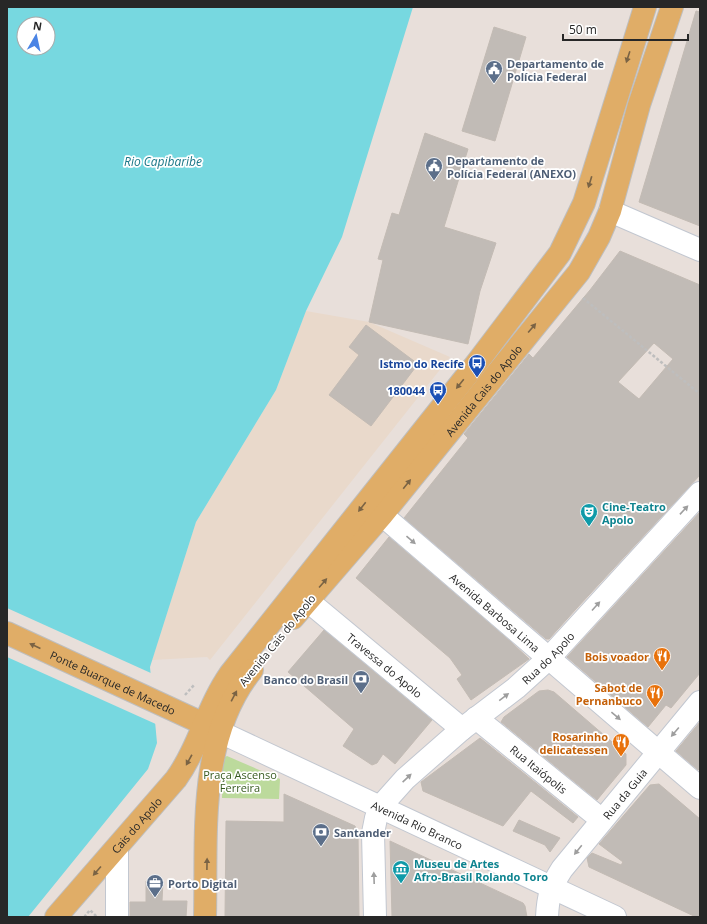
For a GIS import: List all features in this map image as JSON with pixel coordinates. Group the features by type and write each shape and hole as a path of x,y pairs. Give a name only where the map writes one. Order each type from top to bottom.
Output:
{"main road":[{"name":"Avenida Cais do Apolo","path":"212,728 215,698 230,674 476,364 560,252 584,203 644,7"},
{"name":"Avenida Cais do Apolo","path":"212,728 229,706 240,684 308,601 382,515 579,272 599,237 610,211 639,105 672,7"},
{"name":"Ponte Buarque de Macedo","path":"7,633 171,711 212,728"},
{"name":"Cais do Apolo","path":"56,917 117,848 184,768 212,728"},
{"path":"205,917 212,728"}],"street":[{"path":"610,211 700,250"},
{"name":"Rua do Apolo","path":"380,807 405,779 469,723 516,688 548,658 700,493"},
{"name":"Avenida Barbosa Lima","path":"382,515 700,788"},
{"name":"Travessa do Apolo","path":"308,601 469,723"},
{"name":"Rua da Guia","path":"547,917 547,901 551,886 562,868 700,702"},
{"name":"Rua Itaiópolis","path":"469,723 602,820"},
{"name":"Avenida Rio Branco","path":"212,728 615,917"},
{"path":"375,917 373,833 380,807"},
{"path":"117,848 117,917"}],"path":[{"path":"568,285 700,394"},
{"path":"86,917 85,916 90,910 97,917"}],"shaded area":[{"path":"306,311 369,322 450,357 210,660 207,657 152,660 196,522 276,390"}],"green space":[{"name":"Praça Ascenso Ferreira","path":"227,756 280,779 279,799 222,798 223,758"}],"water":[{"name":"Rio Capibaribe","path":"7,7 413,7 342,237 306,311 276,390 196,522 150,667 157,743 148,769 28,917 7,917"}],"pier":[{"path":"7,608 153,674 158,725 7,657"}],"building":[{"path":"696,11 700,12 700,226 639,202"},
{"name":"Departamento de Polícia Federal","path":"494,27 526,37 495,141 462,131"},
{"name":"Departamento de Polícia Federal (ANEXO)","path":"425,133 468,149 444,227 496,243 480,291 468,344 369,322 383,260 378,259 392,213 399,215"},
{"path":"620,251 700,285 700,475 549,639 546,639 404,518 468,438 464,434 529,354 533,358 590,290","holes":["654,343 673,359 639,399 618,382"]},
{"path":"366,325 418,364 371,426 329,395 359,355 349,347"},
{"path":"700,512 700,673 671,708 666,705 648,727 567,657"},
{"path":"389,537 529,659 471,700 457,679 462,675 450,658 356,578"},
{"name":"Banco do Brasil","path":"324,630 432,720 395,764 383,754 377,763 372,765 343,746 354,729 288,672"},
{"path":"548,690 554,692 626,754 626,765 597,800 501,722 504,717 539,691"},
{"path":"700,722 700,768 698,770 676,751"},
{"path":"480,738 578,817 573,823 531,791 503,826 423,791 421,782"},
{"path":"659,784 700,819 700,917 696,917 589,867 587,858 592,853 621,865 623,862 599,844 650,785"},
{"path":"284,794 355,826 358,833 359,917 225,917 226,821 284,822"},
{"path":"519,820 560,838 550,852 545,845 513,831"},
{"path":"390,841 523,903 527,917 392,917"},
{"name":"Porto Digital","path":"146,881 163,881 162,901 187,901 186,917 130,917 130,902 146,902"}],"place":[{"name":"Departamento de Polícia Federal","path":"494,84"},
{"name":"Departamento de Polícia Federal (ANEXO)","path":"434,181"},
{"name":"Istmo do Recife","path":"477,378"},
{"name":"180044","path":"438,405"},
{"name":"Cine-Teatro Apolo","path":"589,527"},
{"name":"Bois voador","path":"662,671"},
{"name":"Banco do Brasil","path":"361,694"},
{"name":"Sabot de Pernanbuco","path":"655,708"},
{"name":"Rosarinho delicatessen","path":"621,757"},
{"name":"Santander","path":"321,847"},
{"name":"Museu de Artes Afro-Brasil Rolando Toro","path":"401,884"},
{"name":"Porto Digital","path":"155,898"}]}
